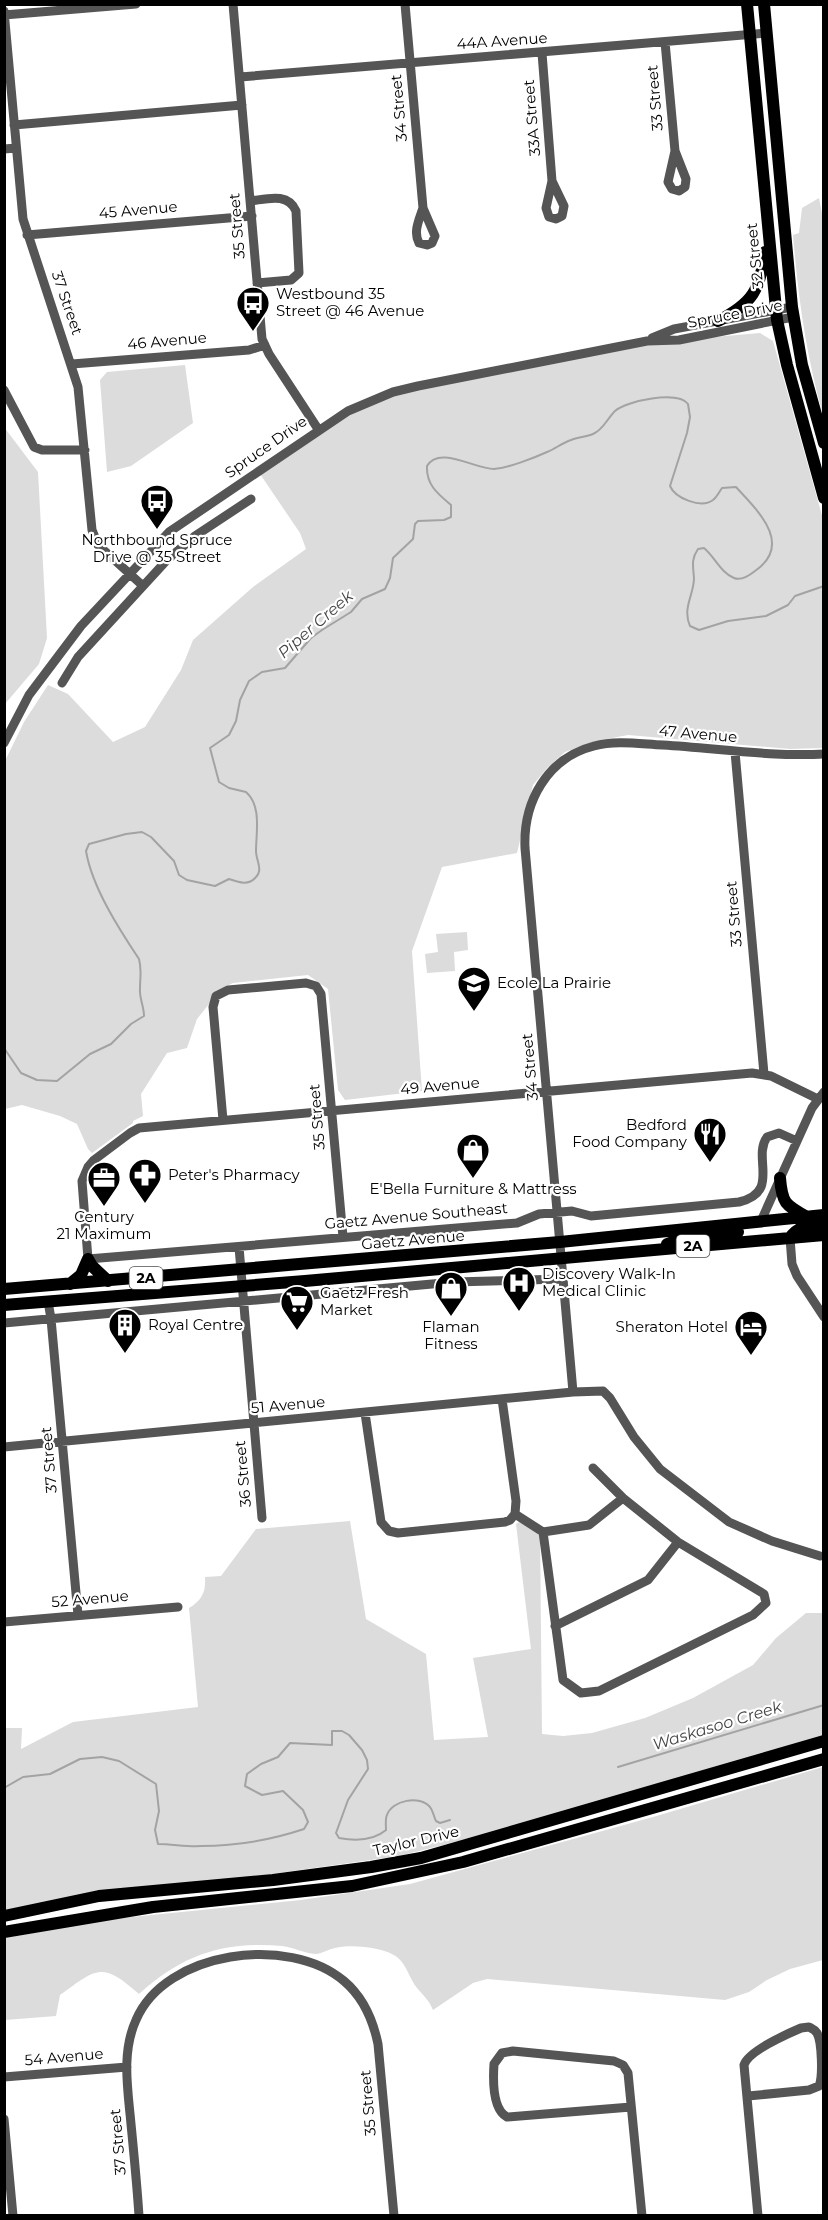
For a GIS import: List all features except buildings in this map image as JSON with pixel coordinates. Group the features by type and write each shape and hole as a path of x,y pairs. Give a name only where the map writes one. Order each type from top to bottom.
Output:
{"main road":[{"name":"32 Street","path":"747,4 777,315 790,376 824,498"},
{"name":"32 Street","path":"764,4 792,312 809,396 824,443"},
{"path":"718,321 741,308 754,294 762,272 768,233"},
{"path":"780,1178 784,1202 807,1217"},
{"name":"Gaetz Avenue","path":"4,1289 560,1242 824,1215"},
{"path":"655,1250 683,1238 741,1232 757,1225 760,1221"},
{"path":"790,1238 801,1227 824,1224"},
{"name":"Gaetz Avenue","path":"4,1305 824,1235"},
{"path":"88,1259 108,1281"},
{"path":"70,1284 81,1275 88,1259"},
{"name":"Taylor Drive","path":"4,1916 99,1896 273,1880 421,1858 824,1741"},
{"name":"Taylor Drive","path":"4,1932 153,1907 364,1884 464,1862 824,1759"}],"street":[{"path":"5,14 136,4"},
{"name":"35 Street","path":"233,4 261,328 265,345 318,429"},
{"name":"34 Street","path":"405,4 423,208"},
{"name":"37 Street","path":"5,14 22,215 72,364 80,400 93,536 98,544 142,585"},
{"name":"44A Avenue","path":"240,77 767,33"},
{"name":"33 Street","path":"665,42 675,151"},
{"name":"33A Street","path":"542,53 552,181"},
{"path":"14,125 242,105"},
{"path":"4,149 16,148"},
{"path":"250,201 284,199 291,202 296,211 299,273 291,280 257,283"},
{"name":"45 Avenue","path":"27,235 252,216"},
{"name":"Spruce Drive","path":"4,742 29,695 81,626 169,532 318,429 348,411 393,392 647,341 679,340 792,312"},
{"name":"Spruce Drive","path":"647,341 674,329 718,321 777,315"},
{"name":"46 Avenue","path":"72,364 249,350 265,345"},
{"path":"4,390 34,447 42,450 85,450"},
{"path":"62,683 78,657 142,585 189,540 251,499"},
{"name":"47 Avenue","path":"571,756 593,747 615,743 769,754 824,754"},
{"name":"33 Street","path":"735,752 764,1074"},
{"name":"34 Street","path":"571,756 549,774 539,787 530,806 525,828 573,1392"},
{"name":"35 Street","path":"223,1120 213,1007 216,996 228,990 306,983 316,986 321,994 343,1237"},
{"name":"49 Avenue","path":"88,1259 82,1181 94,1160 136,1129 752,1073 764,1074 820,1096 760,1221"},
{"name":"Gaetz Avenue Southeast","path":"88,1259 517,1223 535,1215 558,1212 575,1211 591,1216 744,1201 753,1196 762,1183 763,1144 767,1137 779,1133 797,1141"},
{"path":"790,1238 794,1270 824,1317"},
{"name":"36 Street","path":"239,1247 262,1518"},
{"path":"4,1323 454,1282 563,1279"},
{"name":"37 Street","path":"48,1301 78,1615"},
{"name":"51 Avenue","path":"4,1447 603,1391 610,1398 634,1437 660,1469 729,1522 772,1541 820,1556"},
{"path":"365,1413 382,1524 389,1531 398,1533 505,1522 515,1514 516,1501 502,1399"},
{"path":"543,1532 563,1680 581,1693 599,1691 753,1615 766,1602 764,1594 678,1542 623,1498 593,1468"},
{"path":"515,1514 543,1532 589,1525 623,1498"},
{"path":"555,1626 648,1580 678,1542"},
{"name":"52 Avenue","path":"4,1622 178,1606"},
{"name":"37 Street","path":"140,2216 127,2052 136,2020 147,2001 174,1977 207,1962 239,1956 291,1958 320,1966 343,1979 356,1992"},
{"name":"35 Street","path":"356,1992 369,2013 378,2044 394,2216"},
{"path":"748,2096 809,2090 819,2086 822,2075 819,2039 816,2031 809,2027 801,2028 749,2056 744,2065 758,2216"},
{"path":"631,2107 507,2117 499,2111 496,2104 494,2064 502,2053 513,2051 618,2062 627,2070 631,2107 642,2216"},
{"name":"54 Avenue","path":"4,2077 127,2067"},
{"path":"4,2119 13,2216"}],"shaded area":[{"path":"819,198 824,224 823,415 804,325 793,235 799,233 802,208"},
{"path":"760,333 773,341 823,519 823,748 790,749 628,735 596,741 565,752 533,785 517,853 442,867 412,951 422,1091 345,1100 338,1090 328,989 308,975 233,983 216,991 197,1019 187,1048 167,1053 141,1094 143,1116 133,1121 92,1153 77,1124 60,1116 22,1105 5,1109 4,763 24,722 48,685 68,694 113,742 145,727 181,670 193,640 253,587 306,549 300,533 258,471 318,429 382,396 647,341"},
{"path":"185,365 193,423 131,466 107,472 100,380 107,372"},
{"path":"4,427 38,472 47,638 39,664 5,704"},
{"path":"467,932 468,950 454,952 455,971 427,973 425,954 438,952 436,934"},
{"path":"350,1521 366,1619 426,1654 434,1740 488,1737 473,1658 531,1649 516,1524 519,1522 540,1533 542,1734 563,1736 592,1733 645,1718 693,1698 753,1665 776,1638 806,1613 823,1613 823,1738 487,1834 399,1856 5,1912 4,1728 22,1728 21,1749 73,1722 198,1707 189,1608 202,1595 205,1577 221,1576 256,1529"},
{"path":"823,1767 823,1960 790,1969 749,1992 725,2000 487,1979 473,1983 433,2010 400,1960 384,1951 349,1946 317,1954 286,1947 261,1945 222,1949 188,1960 171,1969 139,1994 116,1976 100,1972 92,1974 60,1995 56,2016 5,2020 5,1938 112,1919 301,1900 410,1884"}],"waterway":[{"name":"Piper Creek","path":"4,1048 21,1073 37,1080 57,1081 90,1054 111,1044 131,1024 144,1016 140,991 139,959 100,893 89,865 86,851 89,844 142,832 151,837 174,861 179,875 187,880 215,886 229,879 243,883 249,882 258,875 257,820 254,805 246,792 229,788 219,782 210,748 229,735 236,721 240,700 249,681 262,672 285,668 311,638 351,612 362,599 385,589 390,578 393,558 413,539 415,524 418,521 444,520 451,517 451,505 437,493 428,479 427,466 433,460 448,458 486,468 506,467 550,451 571,440 593,434 621,407 652,398 682,400 688,404 690,417 670,486 677,495 695,503 713,500 722,488 736,487 762,517 772,539 771,550 766,561 751,574 740,579 729,576 704,548 698,549 693,559 694,584 687,613 690,626 699,630 728,621 766,616 788,605 795,596 824,586"},
{"name":"Waskasoo Creek","path":"618,1767 824,1705"},
{"name":"Waskasoo Creek","path":"4,1788 23,1777 50,1774 80,1759 102,1757 119,1761 156,1784 159,1811 155,1830 158,1844 196,1846 253,1842 304,1829 308,1822 303,1810 283,1791 262,1795 245,1786 247,1774 261,1764 278,1757 290,1743 332,1745 332,1731 342,1731 349,1735 362,1750 368,1769 348,1800 336,1833 339,1838 364,1839 381,1834 386,1830 386,1818 390,1810 400,1803 413,1800 425,1803 431,1809 436,1821 440,1823 450,1820"}],"place":[{"name":"Westbound 35 Street @ 46 Avenue","path":"253,332"},
{"name":"Northbound Spruce Drive @ 35 Street","path":"157,530"},
{"name":"Ecole La Prairie","path":"474,1012"},
{"name":"Bedford Food Company","path":"710,1163"},
{"name":"E'Bella Furniture & Mattress","path":"473,1179"},
{"name":"Peter's Pharmacy","path":"145,1204"},
{"name":"Century 21 Maximum","path":"104,1207"},
{"name":"Discovery Walk-In Medical Clinic","path":"519,1312"},
{"name":"Flaman Fitness","path":"451,1317"},
{"name":"Gaetz Fresh Market","path":"297,1331"},
{"name":"Royal Centre","path":"125,1354"},
{"name":"Sheraton Hotel","path":"751,1356"}]}
